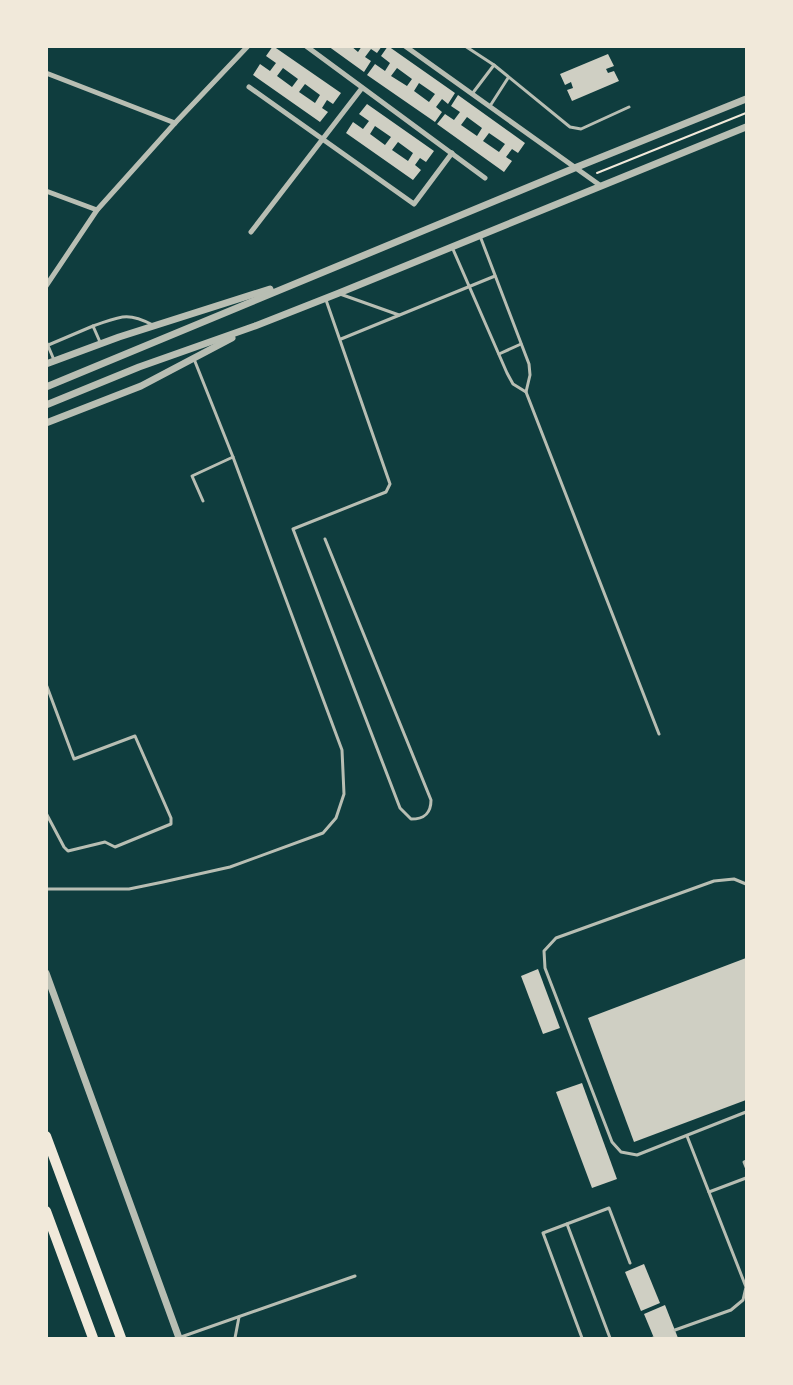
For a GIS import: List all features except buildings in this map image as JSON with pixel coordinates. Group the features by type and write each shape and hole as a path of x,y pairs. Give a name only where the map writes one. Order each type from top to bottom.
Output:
{"highway":[{"path":"46,1136 121,1338"},
{"path":"46,1211 93,1338"}],"street":[{"path":"46,286 97,210 248,46"},
{"path":"306,46 485,178"},
{"path":"405,46 601,186"},
{"path":"46,73 175,123"},
{"path":"249,87 414,204 452,153"},
{"path":"251,232 362,88"},
{"path":"46,387 576,167 747,99"},
{"path":"46,405 139,367 326,299 747,127"},
{"path":"46,191 97,210"},
{"path":"46,364 155,326 316,275"},
{"path":"46,423 141,386 255,326"},
{"path":"46,973 179,1338"}],"lane":[{"path":"465,46 494,65 576,130 629,107"},
{"path":"472,94 494,65"},
{"path":"490,106 509,77"},
{"path":"480,236 529,364 530,375 526,392 659,735"},
{"path":"452,248 513,384 526,392"},
{"path":"341,339 495,276"},
{"path":"339,293 400,316"},
{"path":"325,539 431,800 431,809 420,819 411,819 400,808 293,529 389,489 389,478 326,299"},
{"path":"54,361 47,344 93,326 130,315 155,326"},
{"path":"93,326 101,344"},
{"path":"499,354 521,344"},
{"path":"46,889 129,889 230,867 323,833 336,818 344,794 342,750 194,358"},
{"path":"203,501 192,476 233,457"},
{"path":"46,684 74,759 135,736 171,818 171,824 115,848 105,842 68,851 46,813"},
{"path":"747,884 734,879 714,881 556,938 544,951 544,968 612,1142 621,1152 636,1155 747,1112"},
{"path":"675,1330 730,1310 743,1300 746,1287 687,1135"},
{"path":"747,1161 744,1162 747,1167"},
{"path":"709,1192 747,1178"},
{"path":"582,1338 543,1233 609,1208 630,1263"},
{"path":"567,1224 610,1338"},
{"path":"179,1338 355,1276"},
{"path":"235,1338 239,1317"}],"path":[{"path":"576,167 598,174 747,113"}]}
